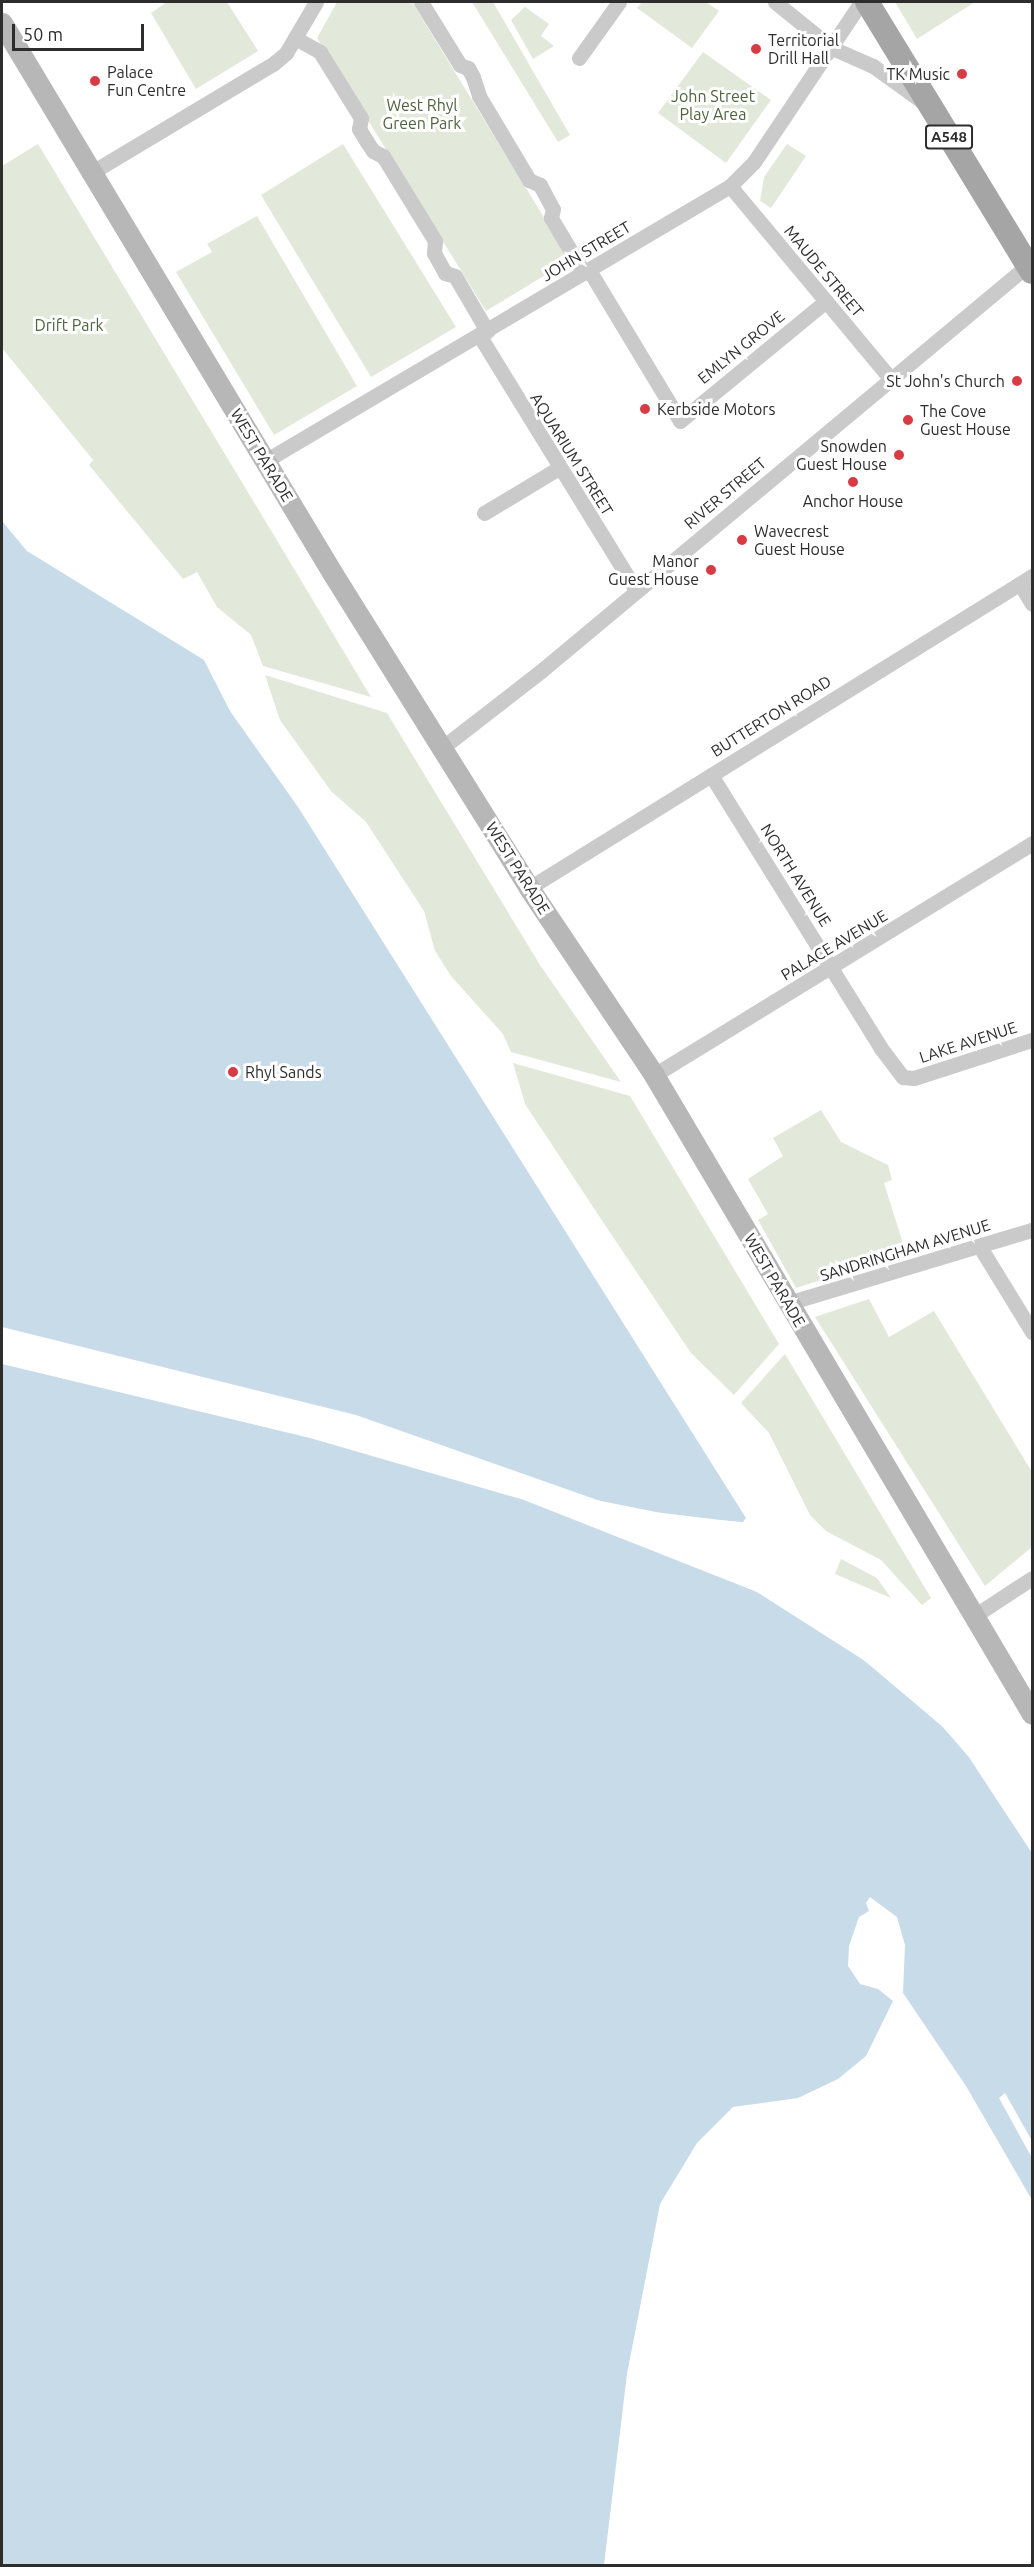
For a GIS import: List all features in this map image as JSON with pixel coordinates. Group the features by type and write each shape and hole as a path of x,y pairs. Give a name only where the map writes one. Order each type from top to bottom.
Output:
{"main road":[{"name":"A548","path":"867,2 1030,268"},
{"name":"WEST PARADE","path":"2,23 89,174 265,461 530,888 654,1075 1032,1714"}],"street":[{"path":"89,174 273,64 296,38 316,2"},
{"path":"422,2 460,65 473,76 479,96 529,180 540,185 553,209 551,218 586,271"},
{"path":"579,58 619,2"},
{"path":"775,2 832,48 873,66 931,107"},
{"name":"JOHN STREET","path":"265,461 730,186 753,162 861,2"},
{"name":"AQUARIUM STREET","path":"296,38 320,52 361,118 359,129 373,151 383,156 435,241 434,253 445,273 455,276 483,333 559,468 636,590"},
{"name":"MAUDE STREET","path":"730,186 891,379"},
{"name":"RIVER STREET","path":"443,747 891,379 1030,268"},
{"name":"EMLYN GROVE","path":"586,271 680,421 826,301"},
{"path":"484,513 559,468"},
{"path":"1026,580 1032,604"},
{"name":"BUTTERTON ROAD","path":"530,888 1026,580"},
{"name":"NORTH AVENUE","path":"711,775 833,967 895,1070 914,1078"},
{"name":"PALACE AVENUE","path":"654,1075 1032,843"},
{"name":"LAKE AVENUE","path":"914,1078 1032,1041"},
{"name":"SANDRINGHAM AVENUE","path":"788,1303 1032,1230"},
{"path":"980,1247 1032,1332"},
{"path":"974,1616 1032,1578"}],"green space":[{"path":"167,2 227,2 258,51 196,89 151,13"},
{"name":"West Rhyl Green Park","path":"337,2 412,2 570,260 486,311 317,38"},
{"path":"472,2 493,2 570,135 558,142"},
{"path":"642,2 706,2 719,11 692,48 637,8"},
{"path":"895,2 975,2 917,39"},
{"path":"525,7 549,24 541,36 554,46 533,59 511,20"},
{"name":"John Street Play Area","path":"703,52 771,100 726,163 658,113"},
{"name":"Drift Park","path":"38,144 371,697 263,666 251,635 217,607 197,572 183,579 89,465 93,460 2,348 2,166"},
{"path":"343,144 456,327 371,377 261,195"},
{"path":"787,144 806,156 771,208 760,201 764,177"},
{"path":"257,216 357,386 274,435 176,272 212,252 207,244"},
{"path":"265,675 387,713 540,965 621,1082 511,1052 503,1034 451,976 435,951 424,911 366,822 331,791 280,720"},
{"path":"513,1063 630,1096 779,1344 734,1395 691,1353 607,1228 525,1104"},
{"path":"821,1110 841,1142 888,1165 892,1180 884,1183 906,1253 796,1288 758,1220 768,1214 748,1179 783,1156 773,1138"},
{"path":"869,1299 889,1337 934,1311 1032,1472 1032,1547 985,1586 815,1317"},
{"path":"785,1354 931,1598 922,1605 881,1560 826,1531 810,1515 769,1433 741,1403"},
{"path":"841,1559 877,1578 891,1598 835,1574"}],"water":[{"path":"2,521 27,551 204,660 230,711 298,807 746,1518 743,1522 686,1518 586,1498 576,1507 757,1592 876,1668 943,1727 969,1757 1032,1853 1032,2200 966,2086 903,1993 905,1945 897,1917 870,1897 866,1903 869,1911 859,1917 849,1946 848,1966 860,1984 878,1989 893,2001 866,2056 838,2079 798,2098 733,2107 697,2143 660,2204 627,2374 604,2565 2,2565"}],"pier":[{"path":"2,1327 356,1415 620,1508 746,1523 685,1521 586,1502 581,1507 758,1590 878,1665 945,1725 971,1755 1007,1805 1032,1853 969,1757 943,1727 847,1646 757,1592 524,1500 310,1438 2,1364"},
{"path":"1005,2093 1032,2141 1032,2158 999,2098"}],"place":[{"name":"Territorial Drill Hall","path":"756,49"},
{"name":"TK Music","path":"962,74"},
{"name":"Palace Fun Centre","path":"95,81"},
{"name":"St John's Church","path":"1017,381"},
{"name":"Kerbside Motors","path":"645,409"},
{"name":"The Cove Guest House","path":"908,420"},
{"name":"Snowden Guest House","path":"899,455"},
{"name":"Anchor House","path":"853,482"},
{"name":"Wavecrest Guest House","path":"742,540"},
{"name":"Manor Guest House","path":"711,570"},
{"name":"Rhyl Sands","path":"233,1072"}]}
